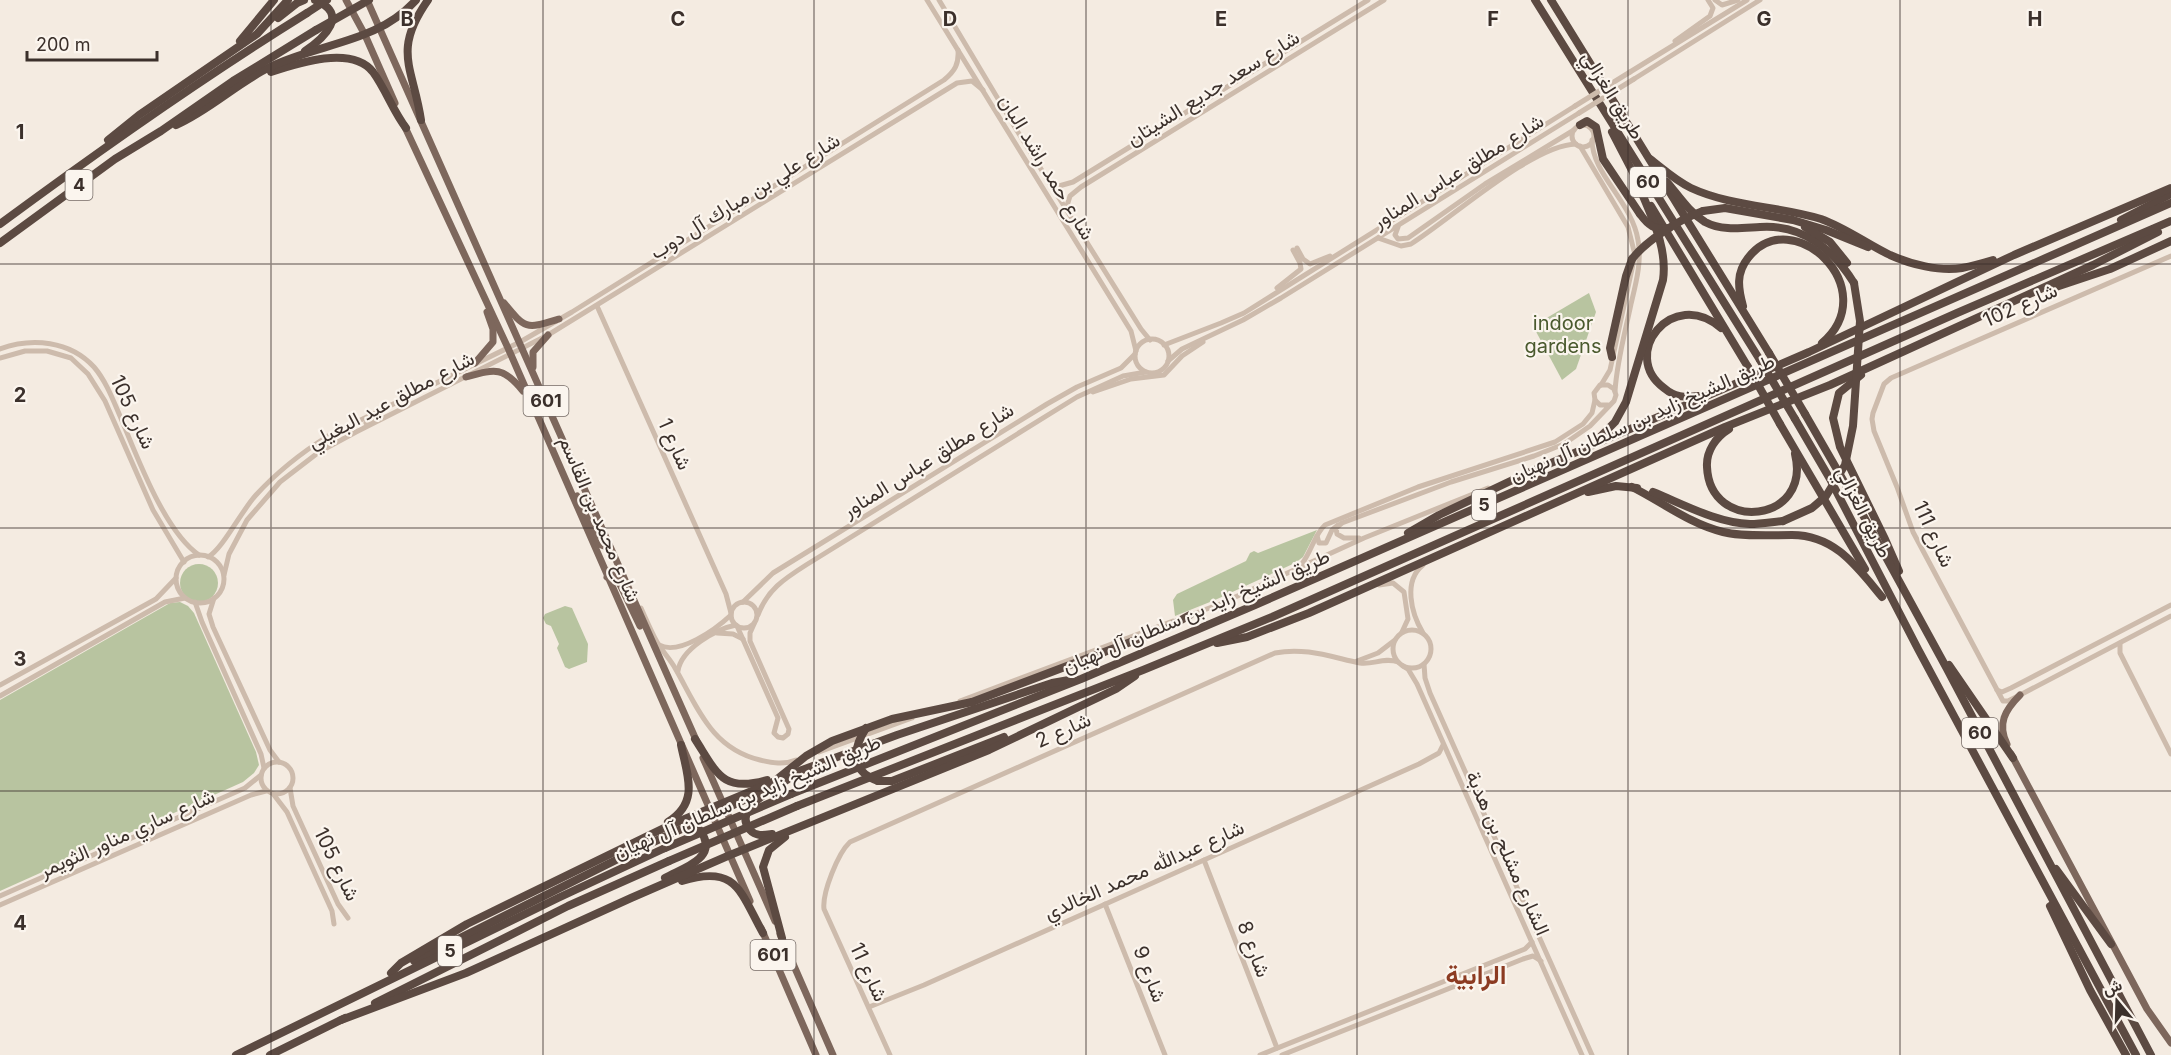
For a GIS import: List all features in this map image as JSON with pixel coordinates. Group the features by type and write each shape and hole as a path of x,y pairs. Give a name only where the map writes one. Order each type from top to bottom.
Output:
{"highway":[{"path":"229,53 274,0"},
{"path":"257,33 288,0"},
{"path":"103,148 113,134 127,123 304,0"},
{"path":"298,56 318,42 332,27 329,9 315,0"},
{"name":"4","path":"0,224 103,148 258,43 327,0"},
{"name":"4","path":"0,243 108,164 233,81 368,0"},
{"path":"161,130 192,117 271,67 381,28 399,16 416,0"},
{"path":"421,120 407,63 407,46 415,20 428,0"},
{"name":"طريق الغزالي","path":"1551,0 1769,353 1858,506 2151,1055"},
{"name":"طريق الغزالي","path":"1535,1 1760,360 1830,479 1918,650 2136,1055"},
{"path":"246,82 311,61 343,58 355,60 372,71 406,128"},
{"path":"1604,112 1615,140 1637,181 1882,597 1918,650"},
{"path":"1577,127 1584,122 1589,122 1596,127 1603,159 1640,214 1652,227 1662,230 1670,228"},
{"path":"1646,157 1683,183 1699,191 1749,205 1822,220 1841,227 1883,251 1922,265 1960,268 2014,255"},
{"path":"1656,173 1666,181 1689,209 1706,222 1728,228 1768,226 1810,237 1834,254 1854,283"},
{"path":"1566,456 1599,439 1621,413 1661,289 1664,269 1662,250 1637,181"},
{"path":"1379,550 1439,515 1521,476 1809,352 2014,255 2171,188"},
{"path":"2077,246 2171,194"},
{"name":"طريق الشيخ زايد بن سلطان آل نهيان","path":"236,1055 665,848 791,794 1081,679 2171,203"},
{"path":"1612,357 1610,348 1632,259 1641,249 1670,228 1703,211 1725,208 1803,222 1865,247 1883,251"},
{"path":"1548,506 1593,490 1616,486 1643,489 1718,518 1750,524 1783,521 1812,508 1826,496 1845,465 1852,436 1860,321 1854,283 1845,260 1825,238 1801,226 1750,213"},
{"path":"1207,644 1228,641 1263,631 1754,414 1830,385 2133,245 2171,222"},
{"name":"طريق الشيخ زايد بن سلطان آل نهيان","path":"270,1055 568,906 669,861 797,806 1207,644 2171,222"},
{"path":"1747,317 1738,283 1741,270 1753,252 1770,242 1780,240 1799,242 1814,249 1823,256 1839,278 1844,296 1836,328 1824,342 1809,352"},
{"path":"2002,306 2102,272 2171,241"},
{"path":"1726,333 1708,319 1696,314 1671,318 1654,333 1647,356 1648,368 1660,386 1679,397 1690,397 1730,386"},
{"path":"1888,358 1846,386 1836,401 1833,418 1840,447 1885,539 1913,608"},
{"path":"1600,482 1754,403"},
{"path":"1754,414 1726,431 1713,445 1707,456 1712,488 1728,506 1751,513 1779,506 1793,488 1797,473 1792,445"},
{"path":"1632,488 1689,519 1724,532 1752,535 1795,535 1813,537 1828,543 1848,557 1882,597"},
{"path":"391,973 634,851 761,792 820,747 900,717 972,702 1165,629 1190,615"},
{"path":"1940,656 1953,669 2013,758"},
{"path":"866,728 857,743 855,757 861,770 865,775 878,781 892,780 984,746 1074,708 1116,689 1143,670"},
{"path":"634,841 802,770 897,735 1052,684 1081,679"},
{"path":"341,1020 466,973 730,855 989,750 1074,708"},
{"path":"696,739 717,772 733,783 749,784 802,770"},
{"path":"374,988 401,963 457,929 674,819 688,801 690,787 681,745"},
{"path":"794,828 760,835 749,829 746,814 754,802 802,770"},
{"path":"782,938 763,872 764,861 769,850 784,837 860,802"},
{"path":"631,898 694,862 706,852 704,836 695,826 668,826"},
{"path":"2029,856 2090,990 2126,1055"},
{"path":"2046,856 2110,944"},
{"path":"631,898 702,875 724,877 737,888 763,933"}],"main road":[{"name":"شارع محمد بن القاسم","path":"346,0 365,35 509,351 816,1055"},
{"name":"شارع محمد بن القاسم","path":"368,0 649,638 696,739 833,1055"},
{"path":"459,243 494,333 492,345 475,363"},
{"path":"498,295 516,319 526,326 538,326 559,320"},
{"path":"536,379 533,352 548,335"},
{"path":"466,376 489,371 505,373 513,378 530,399"},
{"path":"568,488 575,493 599,544 604,546 606,540"},
{"path":"607,577 610,571 615,573 634,617 649,638"},
{"path":"630,647 633,637"},
{"path":"2020,695 2008,707 2002,723 2002,735 2110,944 2147,1009 2171,1043"}],"street":[{"path":"929,2 940,0"},
{"name":"شارع حمد راشد البان","path":"940,0 1016,129 1150,340"},
{"name":"شارع سعد جديع الشيتان","path":"1049,182 1063,185 1076,180 1368,0"},
{"name":"شارع سعد جديع الشيتان","path":"1066,209 1071,196 1081,188 1193,116 1384,0"},
{"path":"1664,51 1710,16 1713,8 1708,0"},
{"path":"1715,0 1722,5 1738,0"},
{"name":"شارع مطلق عباس المناور","path":"1164,345 1221,323 1270,297 1747,0"},
{"name":"شارع مطلق عباس المناور","path":"1168,361 1182,349 1261,310 1760,0"},
{"name":"شارع حمد راشد البان","path":"929,2 1131,331 1135,352"},
{"path":"949,87 950,82 945,80 957,66 958,50"},
{"name":"شارع علي بن مبارك آل دوب","path":"521,345 945,80"},
{"name":"شارع علي بن مبارك آل دوب","path":"521,345 548,335 597,306 949,87 967,81 976,83 982,90"},
{"path":"1201,102 1200,107 1205,109"},
{"path":"1188,109 1193,111 1193,116"},
{"path":"1317,536 1319,543 1326,543 1333,527 1342,523 1451,482 1555,448 1582,433 1615,399 1618,361 1639,265 1639,243 1631,215 1594,157 1593,133 1587,126 1577,127 1485,187 1411,244 1401,246 1378,238"},
{"path":"1299,567 1321,529 1327,524 1418,487 1555,442 1583,424 1592,413 1595,390 1609,373 1635,255 1628,227 1572,137 1577,127"},
{"path":"1008,134 1015,133 1016,129"},
{"path":"1015,145 1018,140 1024,141"},
{"path":"1485,187 1561,146 1588,145 1592,140"},
{"path":"1076,180 1076,185 1081,188"},
{"path":"1399,224 1395,231 1398,239 1424,232"},
{"path":"709,226 709,231 713,234"},
{"path":"699,233 704,234 703,240"},
{"path":"1270,297 1301,269 1295,249 1310,264 1341,253"},
{"name":"شارع 102","path":"1884,384 1891,378 2171,255"},
{"path":"1099,281 1100,276 1106,274"},
{"name":"شارع 1","path":"597,306 726,594 731,614"},
{"path":"1131,331 1137,334 1141,328"},
{"path":"1077,397 1131,379 1164,375 1182,356 1209,336"},
{"path":"1150,340 1160,341 1164,345 1168,361 1162,370 1146,372 1137,365 1135,352 1140,344 1150,340"},
{"name":"شارع 105","path":"0,349 10,345 34,342 53,344 84,358 94,367 112,398 169,521 183,541 199,555"},
{"name":"شارع مطلق عيد البغيلي","path":"224,575 237,537 247,520 261,503 299,467 343,439 521,345"},
{"name":"شارع 105","path":"0,358 25,351 47,351 70,358 95,382 153,510 183,562"},
{"name":"شارع مطلق عيد البغيلي","path":"208,557 218,550 239,515 281,471 328,436 475,363 509,351"},
{"name":"شارع مطلق عباس المناور","path":"742,602 773,573 1047,404 1077,387 1122,368 1135,352"},
{"name":"شارع مطلق عباس المناور","path":"758,615 766,597 795,572 1077,397 1123,376 1146,372"},
{"name":"شارع 111","path":"1884,384 1873,412 1874,430 1912,532 1997,690"},
{"path":"1600,385 1608,385 1615,392"},
{"path":"105,401 112,398"},
{"path":"1595,400 1600,405 1608,405"},
{"path":"343,439 348,433 377,418 378,412"},
{"path":"627,587 636,597 658,645 678,673 704,720 719,739 744,756 765,762 787,763 1229,600 1439,506 1521,476"},
{"path":"1342,523 1336,528 1338,536 1365,538"},
{"path":"1395,639 1393,653 1400,664 1414,668 1425,664 1431,648 1428,638 1414,615 1412,580 1418,569 1442,553"},
{"path":"185,598 177,585 176,578 183,562 199,555 208,557 218,564 224,575 222,588 214,598 209,614 213,627 270,750 279,762"},
{"path":"0,685 156,598 176,578"},
{"path":"1355,592 1388,583 1401,588 1406,596 1408,616 1406,626 1395,639 1378,653 1355,661"},
{"path":"755,590 758,597 766,597"},
{"path":"726,594 753,605 758,615 750,633 750,641 788,726 788,734 783,738 774,733 778,718 731,614"},
{"path":"0,696 165,602 185,598 201,603 214,598"},
{"path":"195,602 261,754 264,768"},
{"path":"658,645 669,649 682,647 731,614 734,606 742,602"},
{"path":"1997,690 2005,691 2034,677 2171,605"},
{"path":"1997,690 2004,702 2171,616"},
{"path":"678,673 685,655 716,633 736,625 744,628 754,624"},
{"path":"1402,632 1415,630 1424,634"},
{"path":"716,633 733,634 744,640"},
{"path":"2120,643 2120,653 2171,754"},
{"path":"2110,648 2120,653"},
{"name":"شارع 2","path":"823,902 843,850 856,838 1275,653 1309,651 1368,663 1386,659 1400,664"},
{"name":"الشارع مشلح بن هدبة","path":"1400,664 1408,669 1417,684 1582,1055"},
{"name":"الشارع مشلح بن هدبة","path":"1425,664 1425,678 1430,693 1592,1055"},
{"path":"2034,677 2038,686"},
{"name":"شارع عبدالله محمد الخالدي","path":"869,1007 924,985 1430,759 1439,753 1443,745"},
{"name":"شارع عبدالله محمد الخالدي","path":"1430,759 1441,757 1450,760"},
{"path":"279,762 285,764 292,772 293,781 290,788 283,794 274,795 266,791 261,784 261,775 270,763 279,762"},
{"name":"شارع ساري مناور الثويمر","path":"0,896 245,788 261,775"},
{"name":"شارع 105","path":"290,788 293,806 338,904 348,918"},
{"name":"شارع ساري مناور الثويمر","path":"0,905 251,795 266,791"},
{"name":"شارع 105","path":"274,795 287,812 332,911 334,924"},
{"name":"شارع 8","path":"1203,860 1277,1048"},
{"path":"1512,898 1519,900 1521,896"},
{"name":"شارع 11","path":"823,902 826,916 890,1055"},
{"name":"شارع 9","path":"1105,904 1165,1055"},
{"path":"1519,913 1522,908 1527,909"},
{"path":"1260,1055 1525,949 1532,942"},
{"path":"1282,1055 1523,959 1533,956 1542,961"},
{"path":"1459,976 1463,978 1462,983"}],"green space":[{"name":"indoor gardens","path":"1589,293 1596,312 1576,369 1562,380 1533,326"},
{"path":"1317,530 1303,557 1295,563 1175,616 1173,600 1177,594 1246,561 1250,553 1254,551 1258,553"},
{"path":"199,564 213,569 218,583 213,597 199,602 185,597 180,583 185,569"},
{"path":"180,602 194,613 256,752 259,765 254,773 243,782 0,891 0,700 170,603"},
{"path":"565,606 572,608 588,644 587,662 569,669 565,667 557,648 559,644 551,626 546,624 543,618 545,614"}],"district":[{"name":"الرابية","path":"1476,975"}]}
